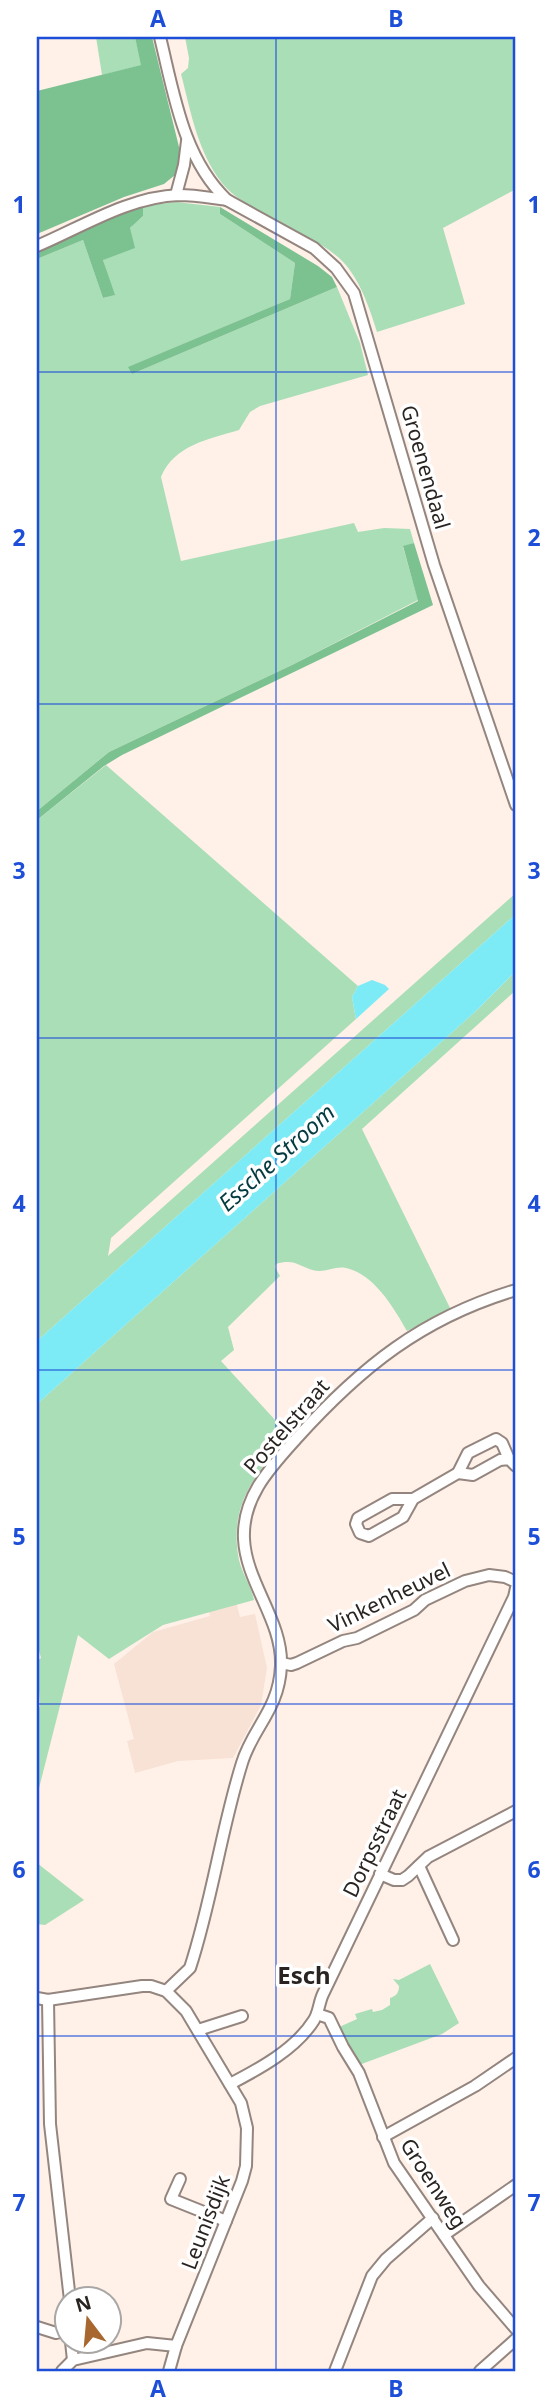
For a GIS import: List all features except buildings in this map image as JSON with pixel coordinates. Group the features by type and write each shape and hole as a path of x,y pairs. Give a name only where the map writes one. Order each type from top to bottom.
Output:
{"street":[{"path":"160,37 187,141 201,167 227,200"},
{"path":"176,195 187,141"},
{"path":"37,246 109,213 148,200 176,195 227,200"},
{"name":"Groenendaal","path":"227,200 314,248 336,268 354,293 434,565 516,804"},
{"name":"Postelstraat","path":"166,1991 190,1968 243,1760 269,1713 277,1690 281,1663 272,1622 247,1562 244,1538 245,1521 256,1487 323,1410 365,1369 402,1342 442,1319 516,1290"},
{"path":"413,1499 403,1517 369,1536 360,1533 356,1524 358,1518 392,1499 413,1499 458,1473 468,1454 496,1439 502,1443 513,1463"},
{"path":"458,1473 473,1475 500,1460 513,1463"},
{"name":"Vinkenheuvel","path":"281,1663 298,1663 343,1641 357,1638 465,1581 489,1575 516,1582"},
{"name":"Dorpsstraat","path":"230,2084 264,2065 289,2045 308,2028 317,2014 323,1994 516,1588"},
{"path":"380,1874 394,1880 402,1880 428,1857 516,1811"},
{"path":"419,1866 453,1940"},
{"path":"68,2286 50,2124 42,1999 151,1986 166,1991 186,2011 198,2030 242,2015"},
{"name":"Groenweg","path":"317,2014 329,2018 342,2047 359,2073 394,2163 480,2286 516,2329"},
{"name":"Leunisdijk","path":"169,2371 176,2346 242,2181 248,2144 243,2110 198,2030"},
{"path":"383,2137 475,2086 516,2058"},
{"path":"180,2179 171,2199 226,2221"},
{"path":"444,2235 516,2185"},
{"path":"335,2371 372,2276 386,2259 433,2218"},
{"path":"480,2371 516,2339"},
{"path":"62,2371 73,2360 147,2343 176,2346"},
{"path":"73,2356 73,2360"}],"shaded area":[{"path":"236,1601 240,1617 255,1614 267,1668 261,1705 233,1758 178,1761 135,1773 127,1741 134,1739 114,1664 153,1632 210,1616 208,1609"}],"green space":[{"path":"96,37 135,37 142,65 102,75"},
{"path":"135,37 152,37 179,147 180,163 175,175 164,184 124,197 37,234 37,91 141,65"},
{"path":"185,37 516,37 516,189 443,228 465,304 377,332 362,291 342,260 322,245 236,197 213,170 196,130 181,74 188,68"},
{"path":"176,202 220,207 220,214 295,263 290,299 129,367 132,374 337,287 360,343 368,375 260,406 250,412 239,430 194,445 174,457 161,477 181,561 354,523 358,532 384,528 410,529 414,543 403,547 418,600 292,665 109,752 37,811 37,259 83,240 103,298 114,295 103,260 143,216 143,206"},
{"path":"143,206 143,216 130,228 135,248 103,260 115,295 103,298 83,240 37,259 37,249 107,218"},
{"path":"220,207 318,266 332,277 337,287 132,374 128,367 290,299 295,263 220,214"},
{"path":"414,543 433,605 122,755 104,766 37,820 37,811 109,752 292,665 418,601 403,546"},
{"path":"106,765 358,986 352,997 356,1019 111,1238 108,1256 516,893 516,914 37,1341 37,820"},
{"path":"516,971 516,990 362,1129 451,1310 407,1331 382,1293 356,1271 343,1268 319,1271 289,1262 276,1264 280,1276 228,1327 234,1350 221,1361 288,1434 265,1463 241,1506 237,1540 239,1560 254,1600 163,1625 109,1659 78,1635 37,1796 37,1715 40,1705 37,1661 41,1658 37,1644 37,1404 477,1010"},
{"path":"37,1863 84,1900 45,1925 37,1924"},
{"path":"430,1964 459,2023 442,2034 359,2065 337,2028 357,2019 355,2014 372,2009 373,2012 382,2010 390,2005 390,1998 397,1994 399,1988 393,1979 399,1980"}],"water":[{"name":"Essche Stroom","path":"516,914 516,971 477,1010 37,1404 37,1341"},
{"path":"372,980 389,989 356,1019 352,997 358,986"}],"district":[{"name":"Esch","path":"304,1974"}]}
